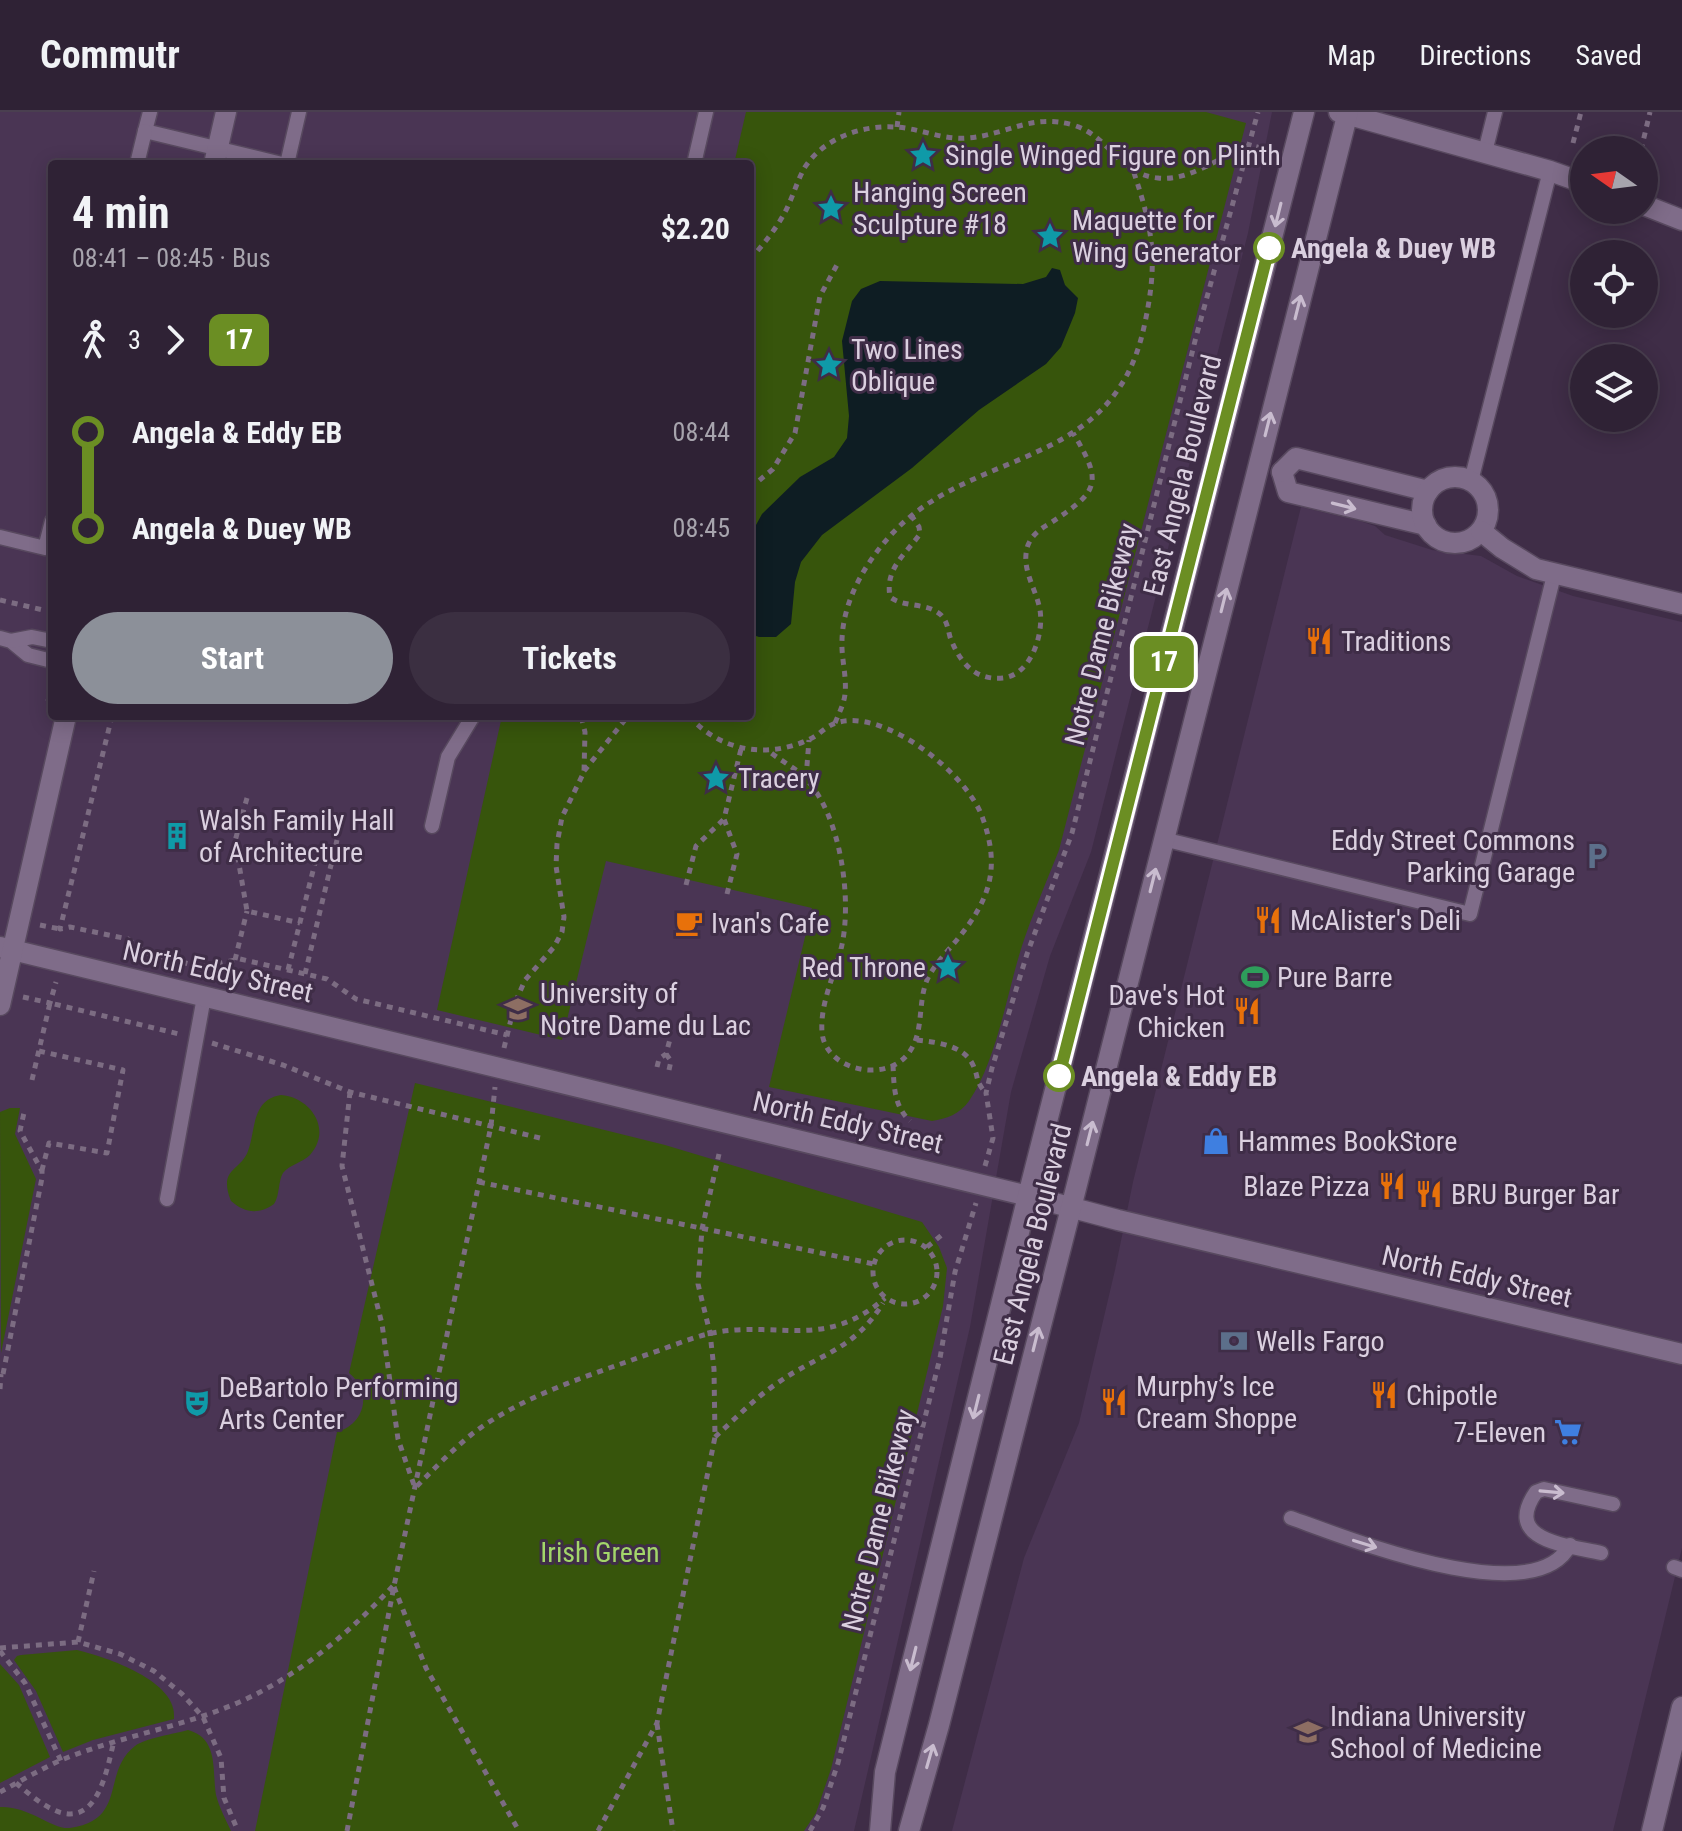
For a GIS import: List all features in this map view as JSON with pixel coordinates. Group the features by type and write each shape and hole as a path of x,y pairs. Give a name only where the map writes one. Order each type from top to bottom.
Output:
{"main road":[{"path":"216,156 226,112"},
{"name":"East Angela Boulevard","path":"880,1831 885,1772 1304,112"},
{"path":"1344,113 1570,178"},
{"name":"East Angela Boulevard","path":"909,1831 1071,1208 1344,113"},
{"path":"1658,211 1682,220"},
{"path":"1282,472 1296,458 1428,491"},
{"path":"1258,466 1282,472"},
{"path":"1282,472 1288,492 1426,525"},
{"path":"1462,478 1471,481 1484,495 1487,504 1481,531 1456,543 1438,539 1426,525 1422,508 1428,491 1443,480 1462,478"},
{"path":"1481,531 1536,569 1682,604"},
{"path":"9,1000 6,949 65,720"},
{"name":"North Eddy Street","path":"6,949 981,1182 1071,1208 1682,1354"},
{"path":"1652,1831 1682,1707"}],"lane":[{"path":"138,160 150,112"},
{"path":"286,160 299,112"},
{"path":"695,160 706,112"},
{"path":"1485,152 1495,112"},
{"path":"145,131 216,156 250,160"},
{"path":"1471,481 1550,171"},
{"path":"0,537 45,548 48,536"},
{"path":"1163,839 1470,914 1554,575"},
{"path":"5,639 32,637 48,640"},
{"path":"5,639 28,655 48,660"},
{"path":"432,826 448,757 471,720"},
{"path":"167,1199 204,997"},
{"path":"1601,1553 1546,1539 1532,1532 1526,1524 1525,1511 1536,1492 1544,1489 1613,1504"},
{"path":"1291,1518 1363,1544 1475,1573 1507,1574 1540,1567 1565,1555 1570,1545"}],"path":[{"path":"897,127 899,112"},
{"name":"Notre Dame Bikeway","path":"990,1148 993,1138 986,1093 1027,954 1072,833 1219,249 1258,112"},
{"path":"1575,136 1581,112"},
{"path":"1644,136 1650,112"},
{"path":"754,255 777,225 803,169 830,141 870,128 897,127 958,139 1035,121 1058,121 1083,128 1104,143 1134,173 1153,245 1153,276 1142,337 1127,377 1098,415 1073,433 946,493 911,515 869,562 848,605 842,640 845,697 835,723"},
{"path":"1134,173 1174,178 1249,146 1267,150"},
{"path":"754,485 773,469 795,433 820,296 838,263"},
{"path":"911,515 920,534 897,560 891,572 890,597 934,610 942,616 957,652 968,668 978,675 1005,678 1018,672 1028,663 1040,628 1041,613 1025,558 1029,544 1036,532 1079,504 1091,489 1092,468 1073,433"},
{"path":"0,600 48,611"},
{"path":"111,720 60,929 70,927 128,939 147,953 201,967 235,960 327,979 356,999 507,1035"},
{"path":"582,720 585,732 584,772"},
{"path":"503,1051 515,1003 525,980 554,947 562,932 564,917 556,866 562,817 584,772 625,720"},
{"path":"694,720 717,738 741,749 770,752 810,739 835,723 860,721 885,728 931,755 956,776 974,797 993,861 984,901 976,917 931,973 922,1000 917,1040 907,1056 893,1065 867,1069 843,1063 827,1050 821,1025 826,996 841,948 847,899 837,843 830,822 806,779 770,752"},
{"path":"806,779 810,739"},
{"path":"686,885 696,846 724,819 741,749"},
{"path":"235,960 247,911 235,841 247,798"},
{"path":"724,819 737,854 727,894"},
{"path":"305,974 337,840"},
{"path":"288,970 318,851"},
{"path":"247,911 300,923"},
{"path":"9,1000 50,1003 198,1039 283,1065 350,1092 540,1138"},
{"path":"32,1080 50,1003"},
{"path":"657,1067 659,1059 666,1054 670,1039"},
{"path":"917,1040 951,1046 967,1057 973,1064 977,1084 986,1093"},
{"path":"0,1389 49,1143 107,1153 123,1070 39,1051"},
{"path":"666,1054 671,1061 669,1070"},
{"path":"893,1065 897,1100 902,1113 910,1121"},
{"path":"347,1831 394,1586 491,1126 496,1082"},
{"path":"350,1092 342,1166 382,1324 398,1439 415,1488"},
{"path":"25,1108 20,1131 42,1171"},
{"path":"598,1831 657,1723 715,1437 710,1333 698,1284 702,1229 719,1154"},
{"path":"479,1182 874,1264"},
{"name":"Notre Dame Bikeway","path":"810,1831 823,1808 838,1763 940,1358 955,1272 973,1215"},
{"path":"927,1247 943,1234"},
{"path":"894,1241 916,1241 927,1247 938,1273 931,1292 903,1305 885,1298 874,1282 874,1264 885,1246 894,1241"},
{"path":"415,1488 471,1435 506,1411 557,1388 710,1333 820,1330 869,1312 885,1298"},
{"path":"715,1437 775,1384 852,1340 874,1317 885,1298"},
{"path":"78,1642 94,1571"},
{"path":"0,1792 61,1761 203,1717 245,1700 320,1654 348,1632 394,1586"},
{"path":"394,1586 426,1668 519,1831"},
{"path":"0,1650 78,1642 120,1654 154,1671 203,1717 221,1758 224,1798 238,1831"},
{"path":"0,1650 25,1683 61,1761"},
{"path":"657,1723 673,1831"},
{"path":"16,1783 54,1811 77,1813 90,1806 99,1795 113,1744"}],"shaded area":[{"name":"University of Notre Dame du Lac","path":"0,112 1272,112 1248,233 1091,852 1050,956 1011,1092 970,1327 854,1831 0,1831"},
{"path":"1052,268 1060,270 1065,285 1078,298 1061,347 1046,364 979,410 912,468 822,535 801,562 795,582 791,624 776,637 754,635 754,529 762,514 800,477 834,457 847,438 849,416 842,341 852,301 861,289 880,281 1023,284 1046,277"},
{"path":"1301,507 1360,521 1375,526 1385,535 1432,550 1481,556 1517,576 1573,596 1682,622 1682,1548 1613,1831 952,1831 1024,1558 1079,1423 1133,1182"}],"green space":[{"path":"746,112 1206,112 1246,123 1059,850 1021,949 987,1067 965,1106 937,1120 769,1087 812,908 606,861 562,1040 437,1010 501,720 754,720 754,160 735,160"},
{"name":"Irish Green","path":"415,1083 665,1145 922,1222 939,1247 947,1268 943,1306 831,1769 816,1813 804,1831 255,1831 337,1432 354,1422 362,1407 361,1389 349,1373"},
{"path":"281,1095 301,1102 315,1116 319,1125 317,1145 310,1155 283,1173 274,1204 262,1210 247,1210 231,1201 227,1182 248,1151 259,1109 271,1098"},
{"path":"20,1108 15,1134 36,1179 1,1353 0,1112"},
{"path":"77,1650 122,1665 153,1682 172,1705 174,1719 93,1740 63,1752 36,1691 14,1660 21,1655"},
{"path":"0,1664 19,1685 50,1757 0,1783"},
{"path":"188,1730 205,1740 209,1748 216,1795 231,1831 0,1831 0,1807 21,1810 63,1828 88,1823 100,1815 107,1805 119,1769 135,1746 153,1738"}],"bus line":[{"name":"17","path":"1059,1076 1269,248"}],"place":[{"name":"Single Winged Figure on Plinth","path":"923,155"},
{"name":"Hanging Screen Sculpture #18","path":"831,208"},
{"name":"Maquette for Wing Generator","path":"1050,236"},
{"name":"Angela & Duey WB","path":"1269,248"},
{"name":"Two Lines Oblique","path":"829,365"},
{"name":"Traditions","path":"1319,641"},
{"name":"Tracery","path":"716,778"},
{"name":"Walsh Family Hall of Architecture","path":"177,836"},
{"name":"Eddy Street Commons Parking Garage","path":"1597,856"},
{"name":"McAlister's Deli","path":"1268,920"},
{"name":"Ivan's Cafe","path":"689,923"},
{"name":"Red Throne","path":"948,967"},
{"name":"Pure Barre","path":"1255,977"},
{"name":"University of Notre Dame du Lac","path":"518,1009"},
{"name":"Dave's Hot Chicken","path":"1247,1011"},
{"name":"Angela & Eddy EB","path":"1059,1076"},
{"name":"Hammes BookStore","path":"1216,1141"},
{"name":"Blaze Pizza","path":"1392,1186"},
{"name":"BRU Burger Bar","path":"1429,1194"},
{"name":"Wells Fargo","path":"1234,1341"},
{"name":"Chipotle","path":"1384,1395"},
{"name":"Murphy’s Ice Cream Shoppe","path":"1114,1402"},
{"name":"DeBartolo Performing Arts Center","path":"197,1403"},
{"name":"7-Eleven","path":"1568,1432"},
{"name":"Indiana University School of Medicine","path":"1308,1732"}]}
